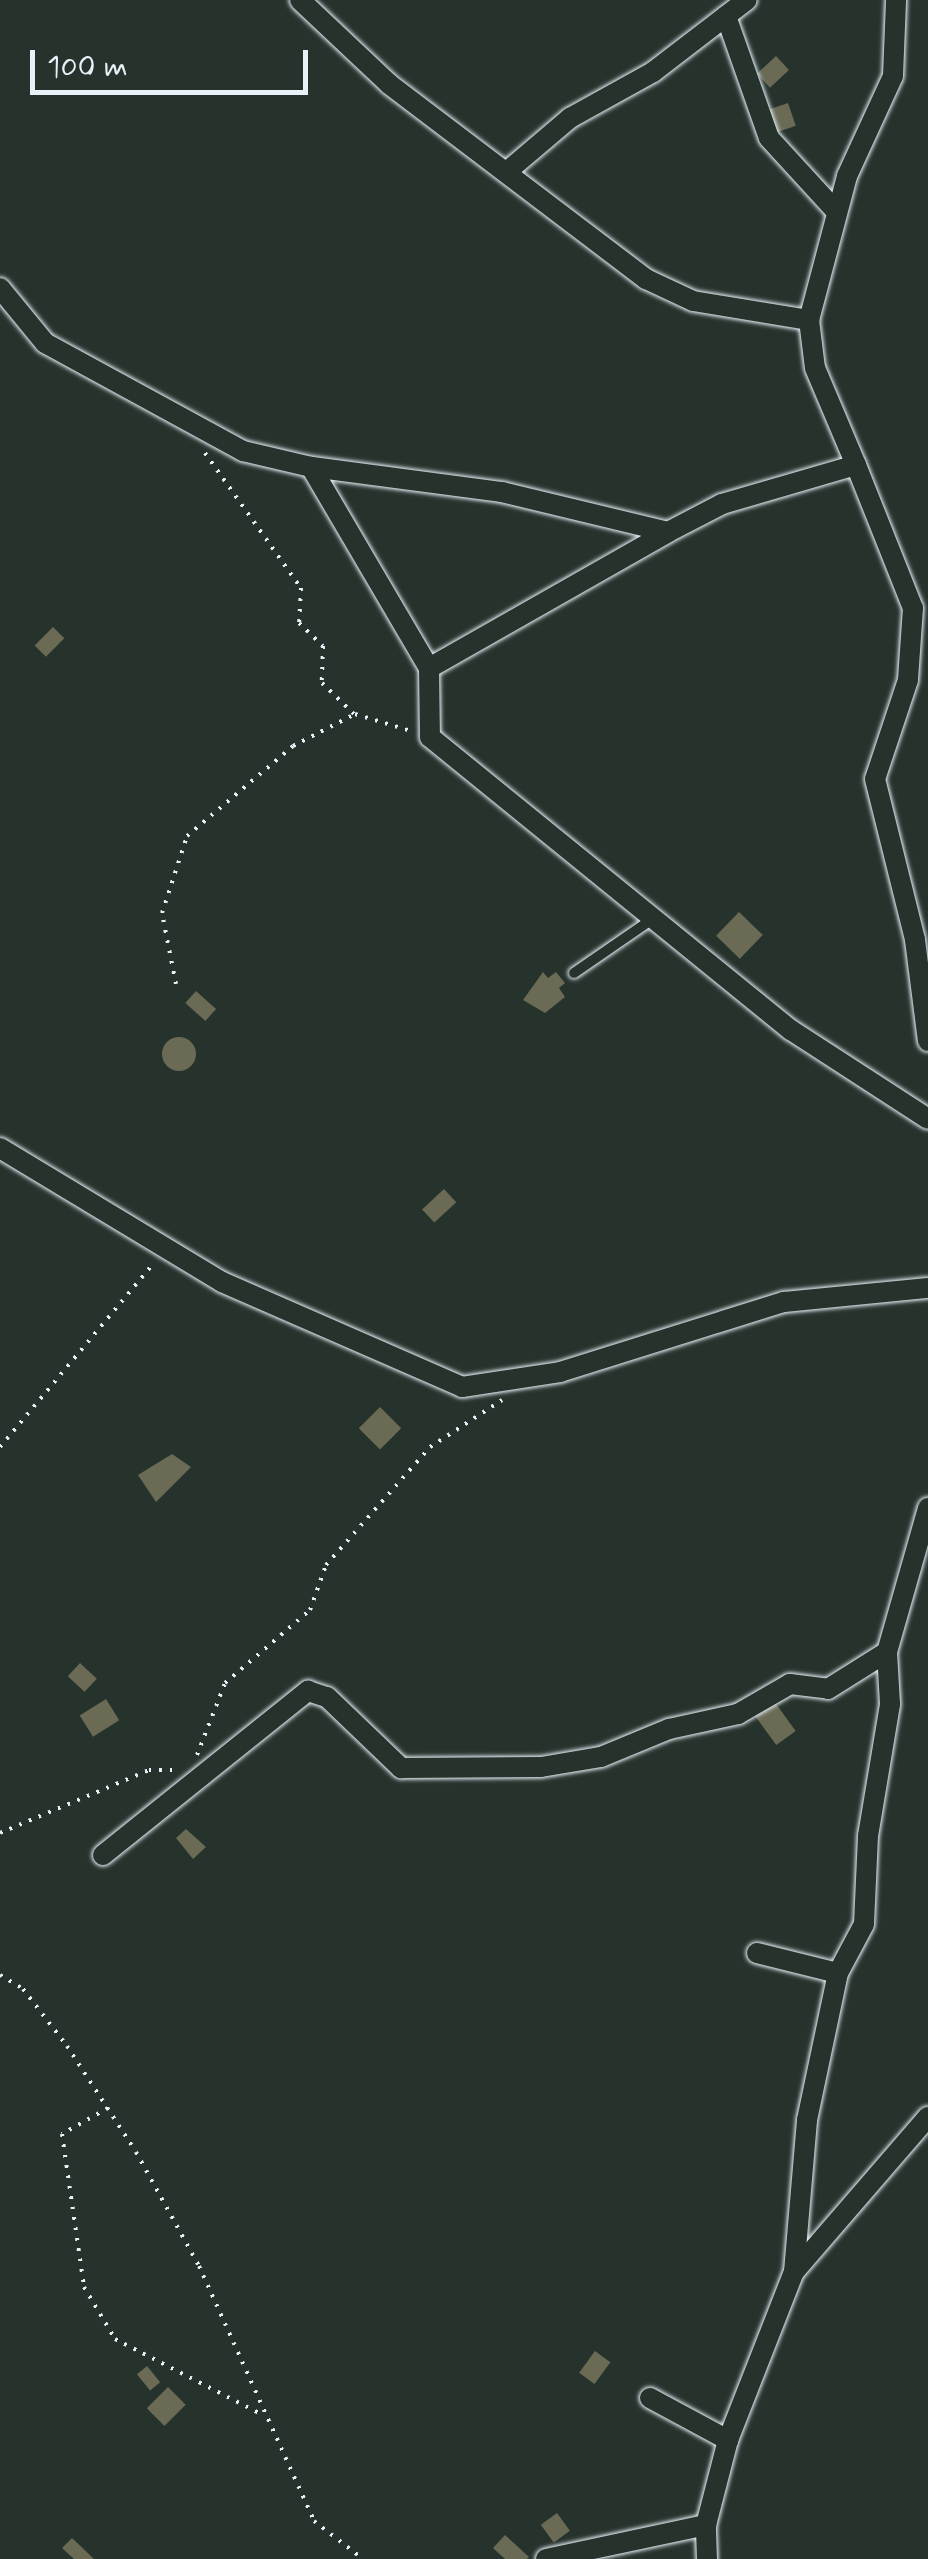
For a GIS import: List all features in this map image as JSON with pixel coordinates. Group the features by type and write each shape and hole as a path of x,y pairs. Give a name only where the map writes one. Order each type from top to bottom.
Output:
{"street":[{"path":"300,0 389,84 510,169 646,278 692,301 809,320"},
{"path":"510,169 570,118 653,72 746,0"},
{"path":"896,0 900,38 893,76 835,210 809,320 814,368 912,608 908,680 875,780 915,940 928,1041"},
{"path":"726,16 769,138 835,210"},
{"path":"0,288 45,343 243,452 311,467 502,492 668,532"},
{"path":"429,668 722,504 856,464"},
{"path":"311,467 429,668 430,736 651,920 791,1030 928,1119"},
{"path":"0,1148 166,1249 462,1387 560,1372 784,1302 928,1288"},
{"path":"707,2559 706,2525 725,2477 728,2440 794,2272 808,2120 838,1973 864,1924 868,1836 890,1704 887,1652 928,1508"},
{"path":"103,1855 308,1691 328,1697 401,1768 540,1767 601,1757 669,1729 738,1714 790,1684 828,1689 887,1652"},
{"path":"757,1953 838,1973"},
{"path":"794,2272 928,2117"},
{"path":"650,2398 728,2440"},
{"path":"546,2559 706,2525"},
{"path":"706,2525 722,2559"}],"lane":[{"path":"574,974 651,920"}],"path":[{"path":"204,451 300,588 298,623 322,646 322,683 355,714 430,736"},
{"path":"176,984 162,913 187,836 293,746 355,714"},
{"path":"0,1446 166,1249"},
{"path":"0,1833 149,1770 192,1769 225,1683 310,1610 326,1564 430,1446 510,1395"},
{"path":"0,1974 23,1989 108,2108 198,2266 314,2521 363,2559"},
{"path":"108,2108 62,2134 84,2287 115,2340 263,2416"}],"building":[{"path":"776,56 789,70 770,88 757,74"},
{"path":"788,103 796,126 774,133 766,110"},
{"path":"53,627 64,638 46,657 35,645"},
{"path":"739,912 763,935 740,959 716,936"},
{"path":"543,972 548,978 556,972 565,983 559,988 565,997 545,1013 523,1000"},
{"path":"196,991 216,1009 205,1021 185,1003"},
{"path":"179,1037 191,1042 196,1054 191,1066 179,1071 167,1066 162,1054 167,1042"},
{"path":"444,1189 456,1202 434,1223 422,1209"},
{"path":"380,1407 401,1428 380,1449 359,1428"},
{"path":"172,1454 191,1467 156,1502 138,1475"},
{"path":"80,1663 97,1679 85,1692 68,1676"},
{"path":"771,1697 796,1731 776,1745 752,1711"},
{"path":"106,1699 119,1720 93,1737 80,1715"},
{"path":"186,1829 206,1847 193,1859 176,1838"},
{"path":"595,2351 610,2362 595,2384 579,2373"},
{"path":"147,2366 160,2382 150,2391 137,2374"},
{"path":"168,2387 186,2405 164,2426 147,2408"},
{"path":"557,2513 570,2531 554,2543 541,2525"},
{"path":"505,2535 527,2559 505,2559 493,2548"},
{"path":"72,2538 94,2559 74,2559 62,2548"}]}
